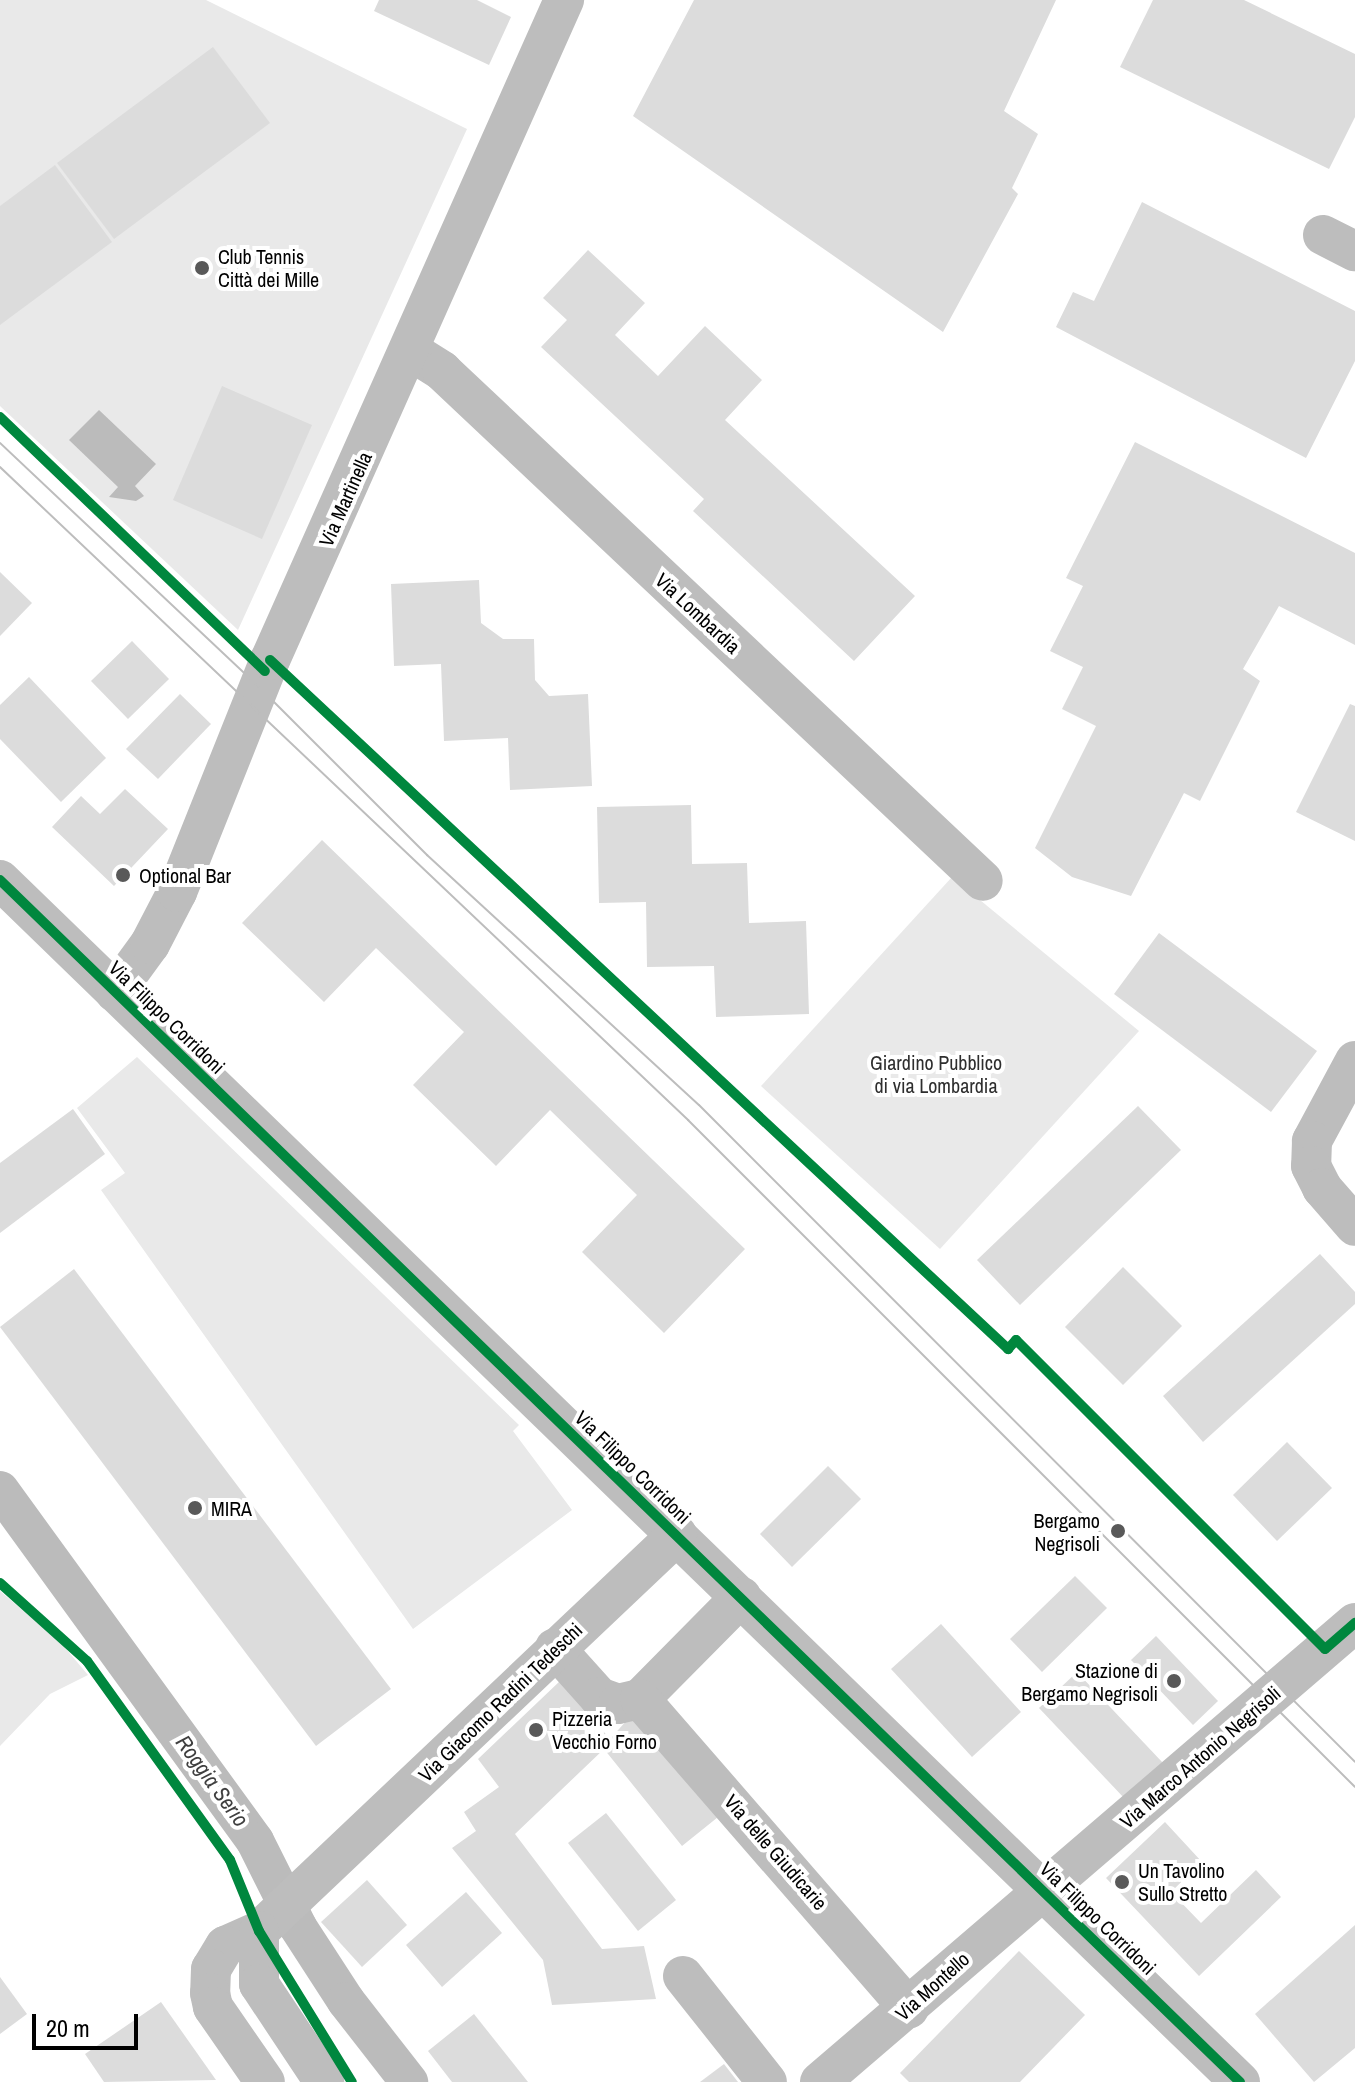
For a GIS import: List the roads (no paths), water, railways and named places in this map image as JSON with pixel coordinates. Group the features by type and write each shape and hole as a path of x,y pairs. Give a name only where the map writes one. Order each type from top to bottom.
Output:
{"street":[{"name":"Via Martinella","path":"115,992 150,944 177,892 265,671 564,0"},
{"name":"Via Lombardia","path":"409,350 442,371 983,881"},
{"name":"Via Filippo Corridoni","path":"0,880 1240,2082"},
{"path":"1355,1061 1312,1141 1311,1166 1322,1188 1355,1226"},
{"name":"Via Giacomo Radini Tedeschi","path":"269,1921 677,1535"},
{"path":"555,1648 599,1697 618,1704 640,1699 741,1597"},
{"name":"Via Marco Antonio Negrisoli","path":"1042,1888 1079,1862 1355,1623"},
{"name":"Via delle Giudicarie","path":"640,1699 909,2008"},
{"name":"Via Montello","path":"820,2082 909,2008 1042,1888"},
{"path":"265,2082 213,2007 210,1993 211,1969 225,1946 269,1921"},
{"path":"269,1921 259,1984 324,2082"},
{"path":"683,1976 767,2082"}],"waterway":[{"name":"Roggia Serio","path":"0,1490 255,1841 298,1927 346,2001 409,2082"}],"tram line":[{"path":"0,443 259,687 427,855 699,1105 1355,1762"},
{"path":"0,467 688,1120 1355,1787"}],"place":[{"name":"Club Tennis Città dei Mille","path":"202,268"},
{"name":"Optional Bar","path":"123,875"},
{"name":"MIRA","path":"195,1508"},
{"name":"Bergamo Negrisoli","path":"1118,1531"},
{"name":"Stazione di Bergamo Negrisoli","path":"1174,1681"},
{"name":"Pizzeria Vecchio Forno","path":"536,1730"},
{"name":"Un Tavolino Sullo Stretto","path":"1122,1882"}],"park label":[{"name":"Giardino Pubblico di via Lombardia","path":"936,1074"}]}
